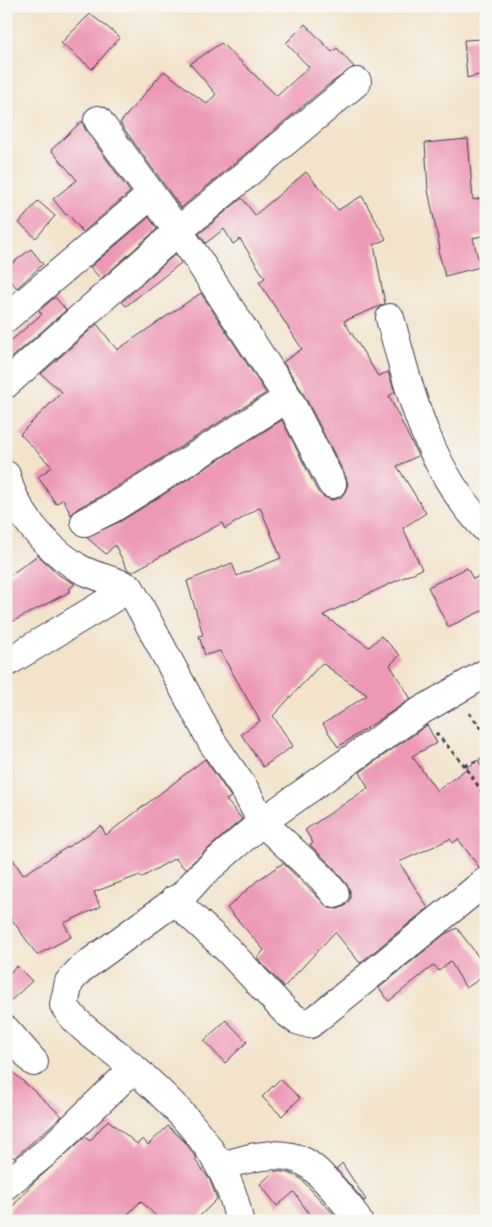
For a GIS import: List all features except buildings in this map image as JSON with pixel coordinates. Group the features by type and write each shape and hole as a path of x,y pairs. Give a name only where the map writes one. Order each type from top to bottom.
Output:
{"street":[{"path":"6,384 177,232 358,82"},
{"path":"98,120 195,255 288,398 332,484"},
{"path":"6,318 151,195"},
{"path":"390,318 412,399 433,454 465,508 486,530"},
{"path":"86,522 113,508 288,398"},
{"path":"6,475 19,506 33,528 78,567 98,576 112,579 130,588 212,742 245,790 262,822 335,894"},
{"path":"6,663 130,588"},
{"path":"239,1221 236,1202 220,1166 189,1122 134,1069 70,1016 64,1005 65,993 69,982 81,970 183,895 201,875 262,822 417,713 486,673"},
{"path":"174,900 228,950 286,1012 297,1020 310,1024 486,881"},
{"path":"6,1030 34,1062"},
{"path":"10,1172 50,1148 134,1069"},
{"path":"220,1166 254,1157 277,1155 302,1161 352,1211 358,1221"}],"path":[{"path":"417,713 464,766 486,798"},
{"path":"464,766 486,757"}]}
